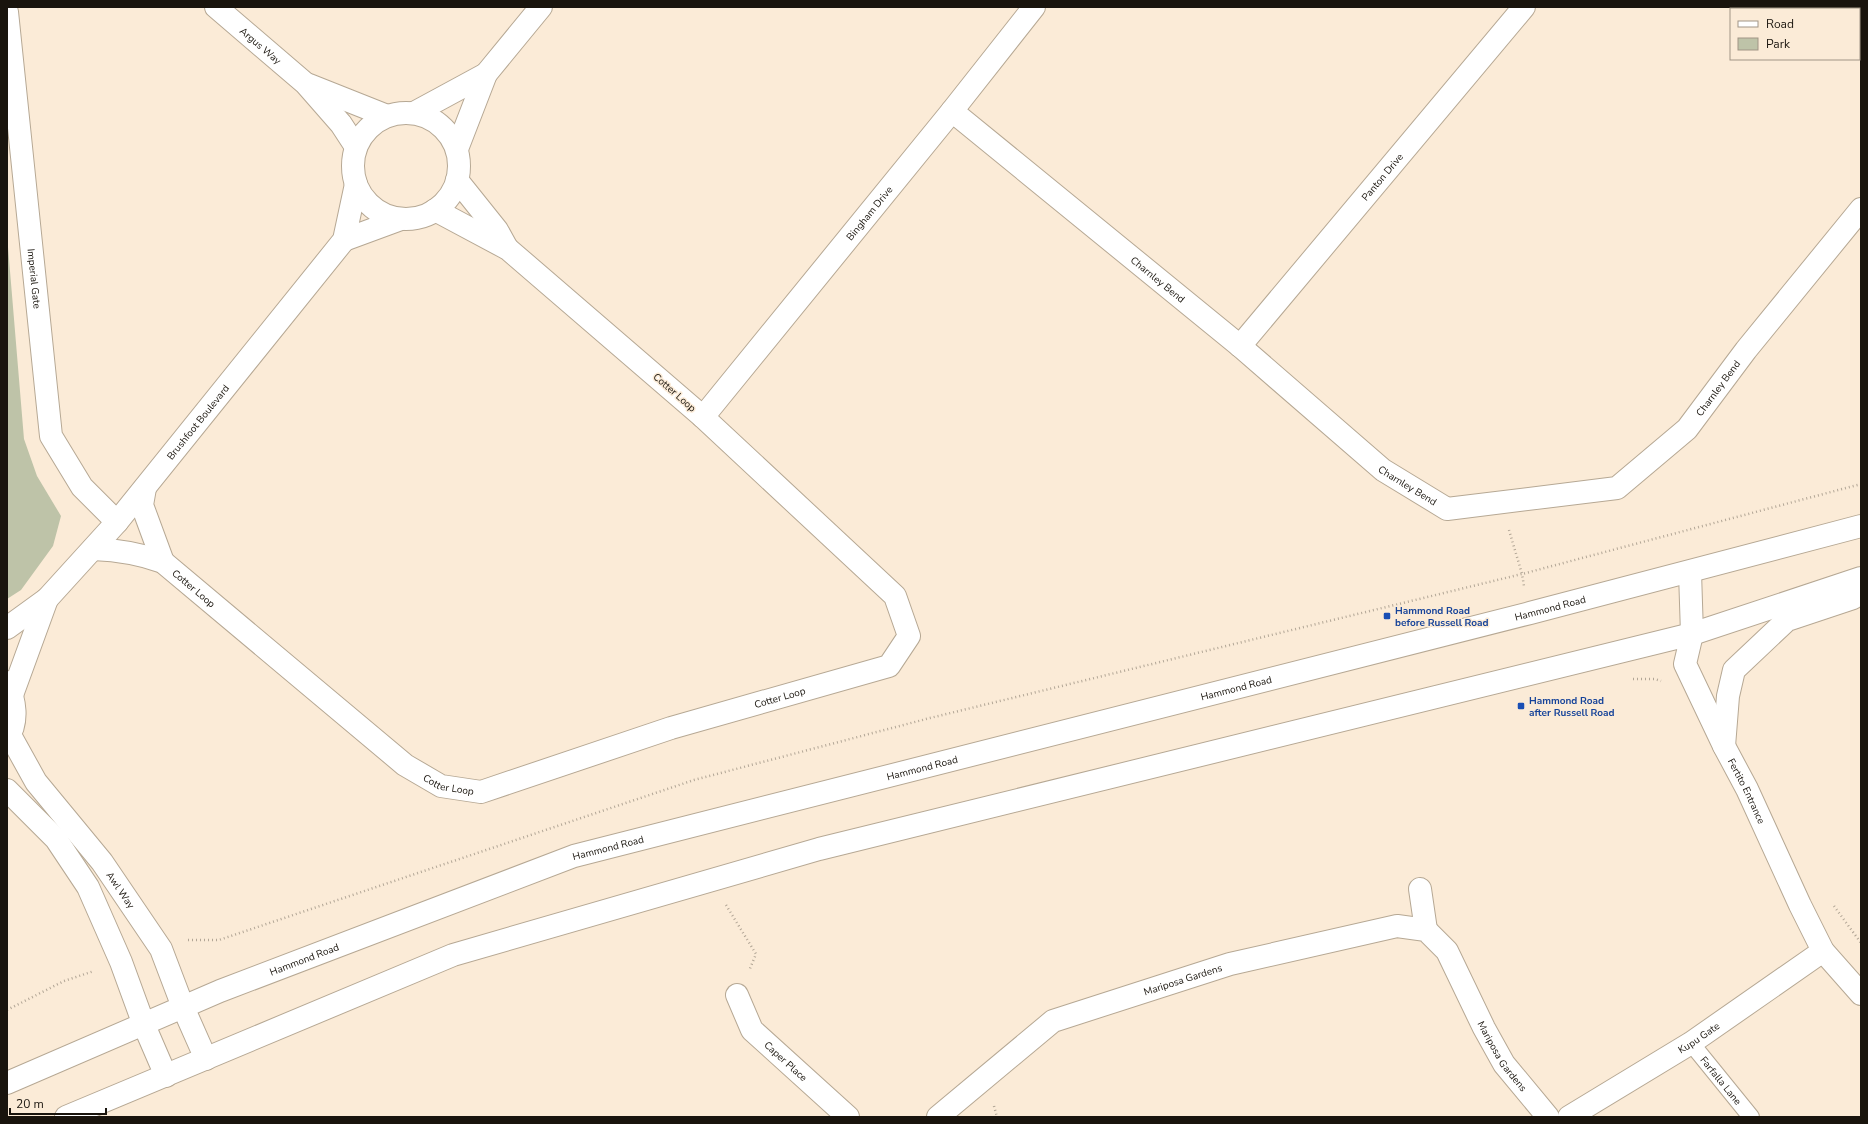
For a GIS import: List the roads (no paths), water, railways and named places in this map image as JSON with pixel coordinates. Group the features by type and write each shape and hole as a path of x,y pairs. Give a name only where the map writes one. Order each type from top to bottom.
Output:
{"street":[{"name":"Argus Way","path":"216,7 306,84 341,124 356,147"},
{"path":"456,149 486,74 541,7"},
{"name":"Bingham Drive","path":"703,417 952,111 1034,7"},
{"name":"Panton Drive","path":"1240,346 1524,7"},
{"name":"Imperial Gate","path":"7,12 52,436 82,488 117,522"},
{"path":"414,113 486,74"},
{"name":"Argus Way","path":"306,84 387,116"},
{"name":"Charnley Bend","path":"952,111 1240,346 1383,470 1447,509 1616,488 1687,429 1746,350 1861,209"},
{"path":"400,113 414,113 428,117 440,125 450,136 456,149 459,164 457,180 452,192 445,202 435,210 419,218 401,218 387,215 374,208 364,197 356,184 353,160 356,147 363,134 374,123 387,116 400,113"},
{"name":"Cotter Loop","path":"457,180 497,230 508,249"},
{"name":"Brushfoot Boulevard","path":"7,628 47,599 117,522 344,240 356,184"},
{"name":"Cotter Loop","path":"92,549 127,551 164,562 405,765 441,786 480,792 671,728 889,666 909,636 895,596 703,417 508,249 435,210"},
{"path":"344,240 401,218"},
{"name":"Cotter Loop","path":"145,488 142,504 164,562"},
{"name":"Hammond Road","path":"7,1083 220,991 574,856 1690,572 1861,526"},
{"name":"Fertito Entrance","path":"1690,572 1692,634 1685,664 1724,746 1747,788 1800,905 1823,951 1861,994"},
{"path":"66,1117 453,955 819,849 1692,634 1861,578"},
{"path":"1724,746 1728,696 1734,670 1787,620 1853,598 1861,587"},
{"name":"Brushfoot Boulevard","path":"10,688 47,599"},
{"path":"8,737 14,722 15,708 10,688"},
{"name":"Awl Way","path":"8,737 36,782 102,862 161,949 183,1007 206,1059"},
{"path":"7,790 56,840 88,887 121,962 144,1025 166,1076"},
{"path":"1420,889 1426,930"},
{"name":"Mariposa Gardens","path":"938,1117 1053,1021 1230,964 1397,926 1426,930 1447,951 1484,1028 1504,1064 1548,1117"},
{"name":"Kupu Gate","path":"1569,1117 1692,1043 1823,951"},
{"name":"Caper Place","path":"738,995 752,1030 848,1117"}],"lane":[{"name":"Farfalla Lane","path":"1692,1043 1752,1117"}],"place":[{"name":"Hammond Road before Russell Road","path":"1387,616"},
{"name":"Hammond Road after Russell Road","path":"1521,706"}]}
